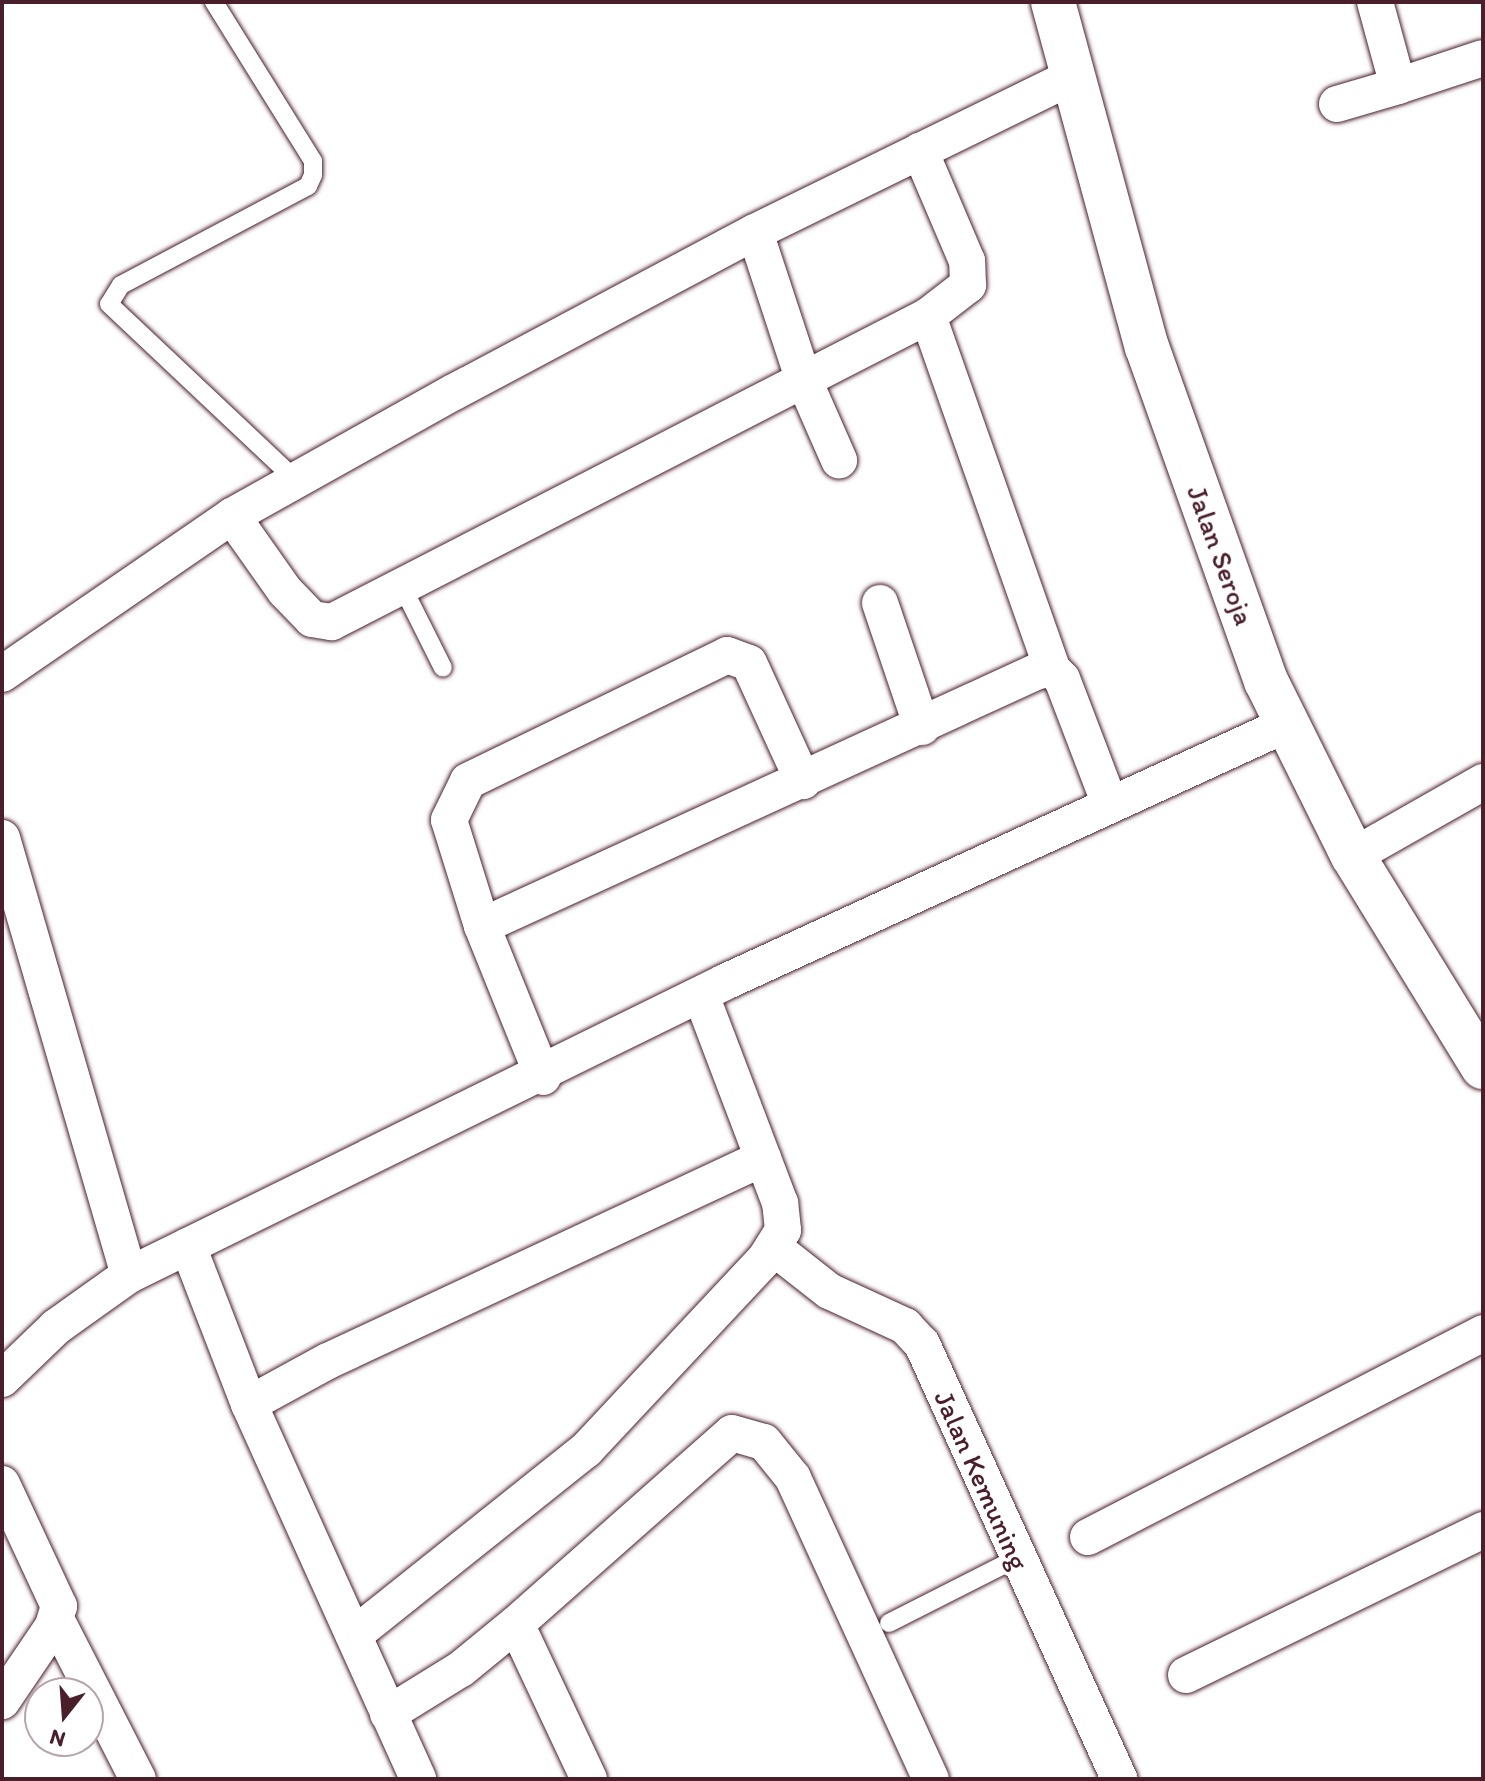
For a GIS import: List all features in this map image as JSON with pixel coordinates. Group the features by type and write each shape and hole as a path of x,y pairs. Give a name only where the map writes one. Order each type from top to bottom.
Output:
{"street":[{"name":"Jalan Seroja","path":"1053,2 1147,347 1285,725 1353,856 1483,1067"},
{"path":"1375,2 1398,86"},
{"path":"1337,104 1483,58"},
{"path":"2,674 232,516 296,480 755,232 1073,76"},
{"path":"232,516 312,619 332,622 928,316 968,285 967,273 920,151"},
{"path":"755,232 803,378 839,460"},
{"path":"928,316 1052,669 1062,679 1110,805"},
{"path":"880,603 922,727"},
{"path":"543,1077 482,926 449,820 468,781 688,669 727,655 749,663 803,781"},
{"path":"482,926 1052,669"},
{"path":"2,1379 56,1327 129,1275 543,1077 701,995 1285,725"},
{"path":"1353,856 1483,782"},
{"path":"2,838 129,1275"},
{"path":"354,1635 586,1450 773,1247 783,1230 763,1158 701,995"},
{"path":"249,1404 328,1361 763,1158"},
{"path":"188,1246 249,1404 418,1779"},
{"name":"Jalan Kemuning","path":"773,1247 829,1291 905,1326 922,1344 1119,1779"},
{"path":"1088,1537 1483,1333"},
{"path":"388,1714 461,1669 732,1433 764,1442 793,1478 931,1779"},
{"path":"2,1484 58,1594 56,1619 2,1701"},
{"path":"1186,1675 1483,1530"},
{"path":"56,1619 138,1779"},
{"path":"516,1624 589,1779"}],"lane":[{"path":"214,2 313,161 313,175 308,186 121,285 109,304 296,480"},
{"path":"403,588 443,668"},
{"path":"889,1623 1017,1558"}]}
